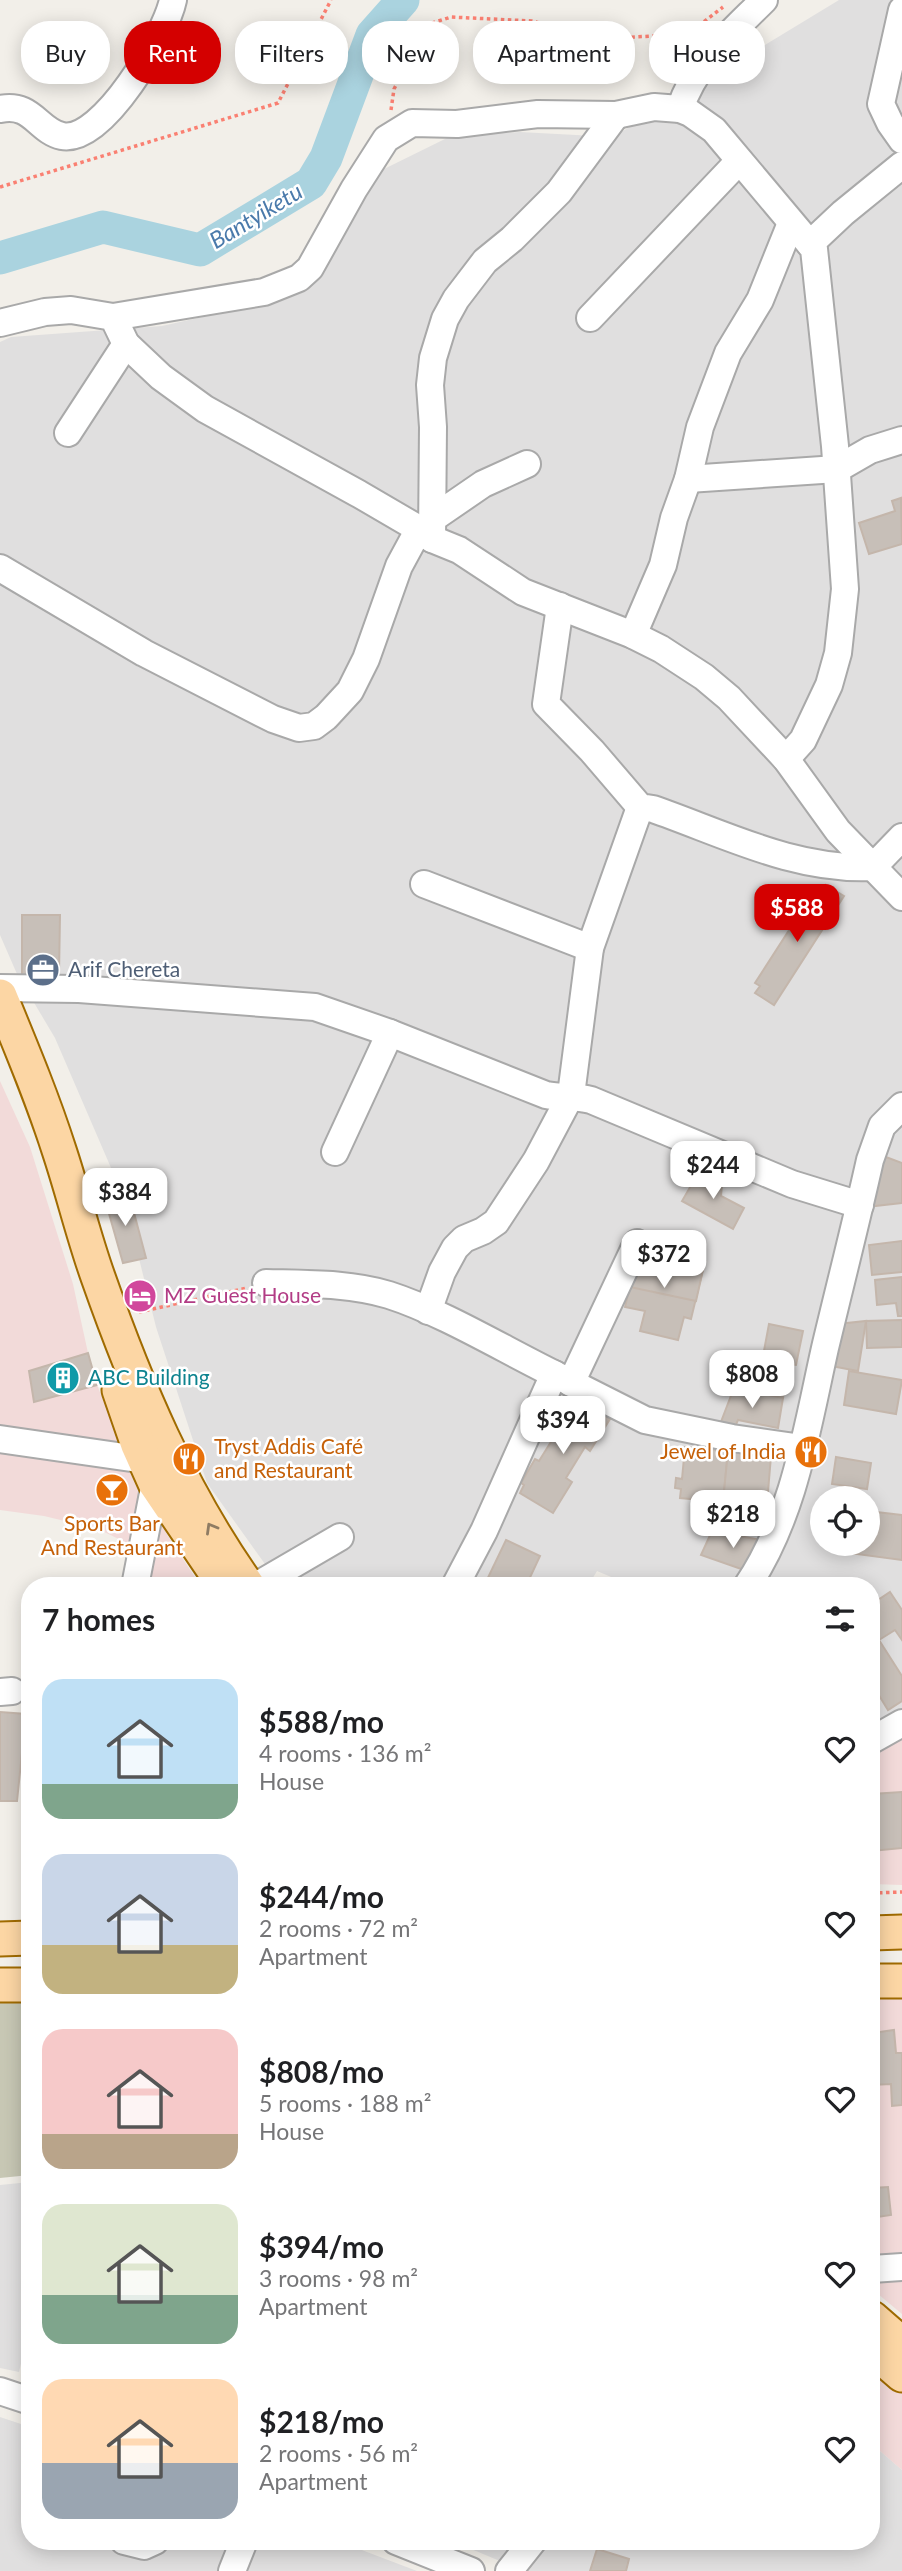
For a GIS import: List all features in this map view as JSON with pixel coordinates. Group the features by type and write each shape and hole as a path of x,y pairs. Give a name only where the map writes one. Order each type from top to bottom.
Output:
{"main road":[{"path":"0,996 29,1063 113,1317 156,1465 242,1577"},
{"path":"0,1047 28,1117 51,1191 156,1465 194,1543 218,1577"},
{"path":"880,1912 902,1912"},
{"path":"0,1919 21,1919"},
{"path":"880,1933 902,1933"},
{"path":"0,1939 21,1938"},
{"path":"880,1961 902,1961"},
{"path":"0,1963 21,1962"},
{"path":"880,1981 902,1981"},
{"path":"0,1985 21,1985"},
{"path":"880,2334 894,2359"}],"street":[{"path":"0,109 28,111 59,135 72,137 89,129 126,90 151,48 173,0"},
{"path":"680,109 687,86 700,68 764,0"},
{"path":"902,10 881,104 902,140"},
{"path":"0,323 45,312 71,310 113,317 264,292 299,278 310,268 354,189 386,139 412,123 457,124 538,114 616,115 654,107 680,109 690,113 714,130 814,249 816,259 845,589 838,653 817,714 803,740 786,759"},
{"path":"428,529 433,427 430,385 433,358 445,319 456,299 485,261 512,239 559,192 616,115"},
{"path":"590,317 739,160"},
{"path":"810,244 902,165"},
{"path":"633,635 663,565 674,518 688,479 699,427 728,353 760,300 791,223"},
{"path":"113,317 126,344 161,377 205,409 428,529 523,592 633,635 661,649 704,677 729,698 786,759 838,831 902,897"},
{"path":"68,433 126,344"},
{"path":"688,479 836,469 870,450 902,440"},
{"path":"0,568 144,653 274,719 299,728 314,726 350,691 366,659 399,566 428,529 483,484 527,464"},
{"path":"560,606 546,704 592,751 640,807 653,809 788,858 850,868 873,867 902,836"},
{"path":"428,1311 442,1272 455,1248 464,1238 496,1223 536,1161 571,1095 590,948 640,807"},
{"path":"424,884 590,948"},
{"path":"0,988 79,989 315,1007 390,1033 546,1095 571,1095 591,1100 792,1184 860,1205"},
{"path":"335,1153 390,1033"},
{"path":"752,1577 778,1526 803,1448 870,1160 892,1132 902,1106"},
{"path":"461,1577 562,1379 637,1243"},
{"path":"266,1283 353,1288 388,1295 428,1311 645,1420 732,1438 803,1448"},
{"path":"0,1439 156,1465 137,1577"},
{"path":"271,1577 340,1537"},
{"path":"880,1735 902,1723"},
{"path":"880,2268 902,2267"},
{"path":"0,2391 21,2398"},
{"path":"232,2571 240,2550"},
{"path":"418,2550 471,2571"},
{"path":"509,2571 526,2550"}],"path":[{"path":"0,187 278,103 331,0"},
{"path":"386,139 394,89 429,24 451,17 532,21 600,39 688,34 732,0"},
{"path":"113,1317 266,1283"},
{"path":"880,1893 902,1892"}],"shaded area":[{"path":"839,0 902,0 902,1727 880,1735 880,1577 611,1577 597,1571 593,1577 274,1577 207,1483 156,1327 124,1198 55,1038 17,974 0,935 0,342 11,337 162,326 283,299 329,263 382,170 451,136 520,132 613,137 700,84 765,84 765,45"},
{"path":"0,1081 30,1147 73,1284 97,1385 136,1479 195,1577 123,1577 129,1544 98,1529 44,1516 0,1510"},
{"path":"902,1727 902,1885 880,1884 880,1735"},
{"path":"21,1991 21,2176 0,2178 0,1992"},
{"path":"880,1999 902,1999 902,2314 880,2296"},
{"path":"21,2183 19,2372 0,2368 0,2185"},
{"path":"880,2371 902,2389 902,2470 880,2451"},
{"path":"0,2417 21,2424 21,2550 362,2550 417,2571 0,2571"},
{"path":"880,2451 902,2470 902,2571 524,2571 474,2550 880,2550"}],"building":[{"path":"901,498 902,544 869,554 859,523 895,511 892,501"},
{"path":"826,885 844,896 774,1005 755,993 760,986 755,983 815,890 821,894"},
{"path":"22,915 60,915 59,975 22,975"},
{"path":"878,1154 902,1163 902,1203 866,1207"},
{"path":"708,1174 714,1176 722,1185 721,1196 744,1208 733,1229 682,1201 696,1177"},
{"path":"129,1194 146,1258 123,1263 104,1196"},
{"path":"902,1241 902,1272 872,1275 869,1245"},
{"path":"640,1245 705,1261 691,1319 684,1317 678,1340 640,1331 645,1311 625,1307"},
{"path":"640,1245 705,1261 696,1301 630,1287"},
{"path":"902,1277 902,1316 898,1316 896,1303 877,1305 875,1280"},
{"path":"902,1320 902,1347 867,1348 866,1321"},
{"path":"866,1321 858,1371 831,1366 838,1324"},
{"path":"769,1324 803,1331 796,1365 789,1364 783,1398 752,1392 758,1363 770,1366 772,1358 763,1356"},
{"name":"ABC Building","path":"88,1353 97,1385 34,1402 29,1371"},
{"path":"849,1371 902,1380 896,1414 844,1405"},
{"path":"734,1388 783,1398 778,1428 738,1420 733,1431 719,1427"},
{"path":"579,1400 610,1419 590,1451 585,1447 566,1478 572,1482 553,1513 520,1493 524,1485 521,1483 535,1459 539,1461 569,1407 573,1409"},
{"path":"685,1447 728,1451 723,1502 680,1498 681,1489 675,1488 676,1478 682,1479"},
{"path":"728,1451 771,1456 767,1504 723,1502"},
{"path":"836,1457 871,1463 867,1486 832,1484"},
{"path":"880,1512 902,1515 902,1560 872,1556 880,1556"},
{"path":"712,1531 766,1541 747,1571 701,1555"},
{"path":"506,1540 540,1556 530,1577 488,1577"},
{"path":"890,1592 902,1610 902,1640 895,1630 880,1639 880,1599"},
{"path":"880,1642 902,1676 902,1701 888,1710 880,1697"},
{"path":"0,1712 21,1714 21,1762 17,1801 0,1801"},
{"path":"902,1792 902,1848 880,1850 880,1793"},
{"path":"894,2030 896,2053 902,2053 902,2105 892,2106 891,2084 880,2085 880,2032"},
{"path":"888,2187 891,2215 880,2217 880,2188"},
{"path":"597,2550 629,2559 626,2571 590,2571"}],"waterway":[{"name":"Bantyiketu","path":"0,258 103,227 200,250 311,183 326,158 372,35 403,0"}],"place":[{"name":"Arif Chereta","path":"43,970"},
{"name":"MZ Guest House","path":"140,1296"},
{"name":"ABC Building","path":"63,1378"},
{"name":"Jewel of India","path":"811,1452"},
{"name":"Tryst Addis Café and Restaurant","path":"189,1459"},
{"name":"Sports Bar And Restaurant","path":"112,1490"}]}
